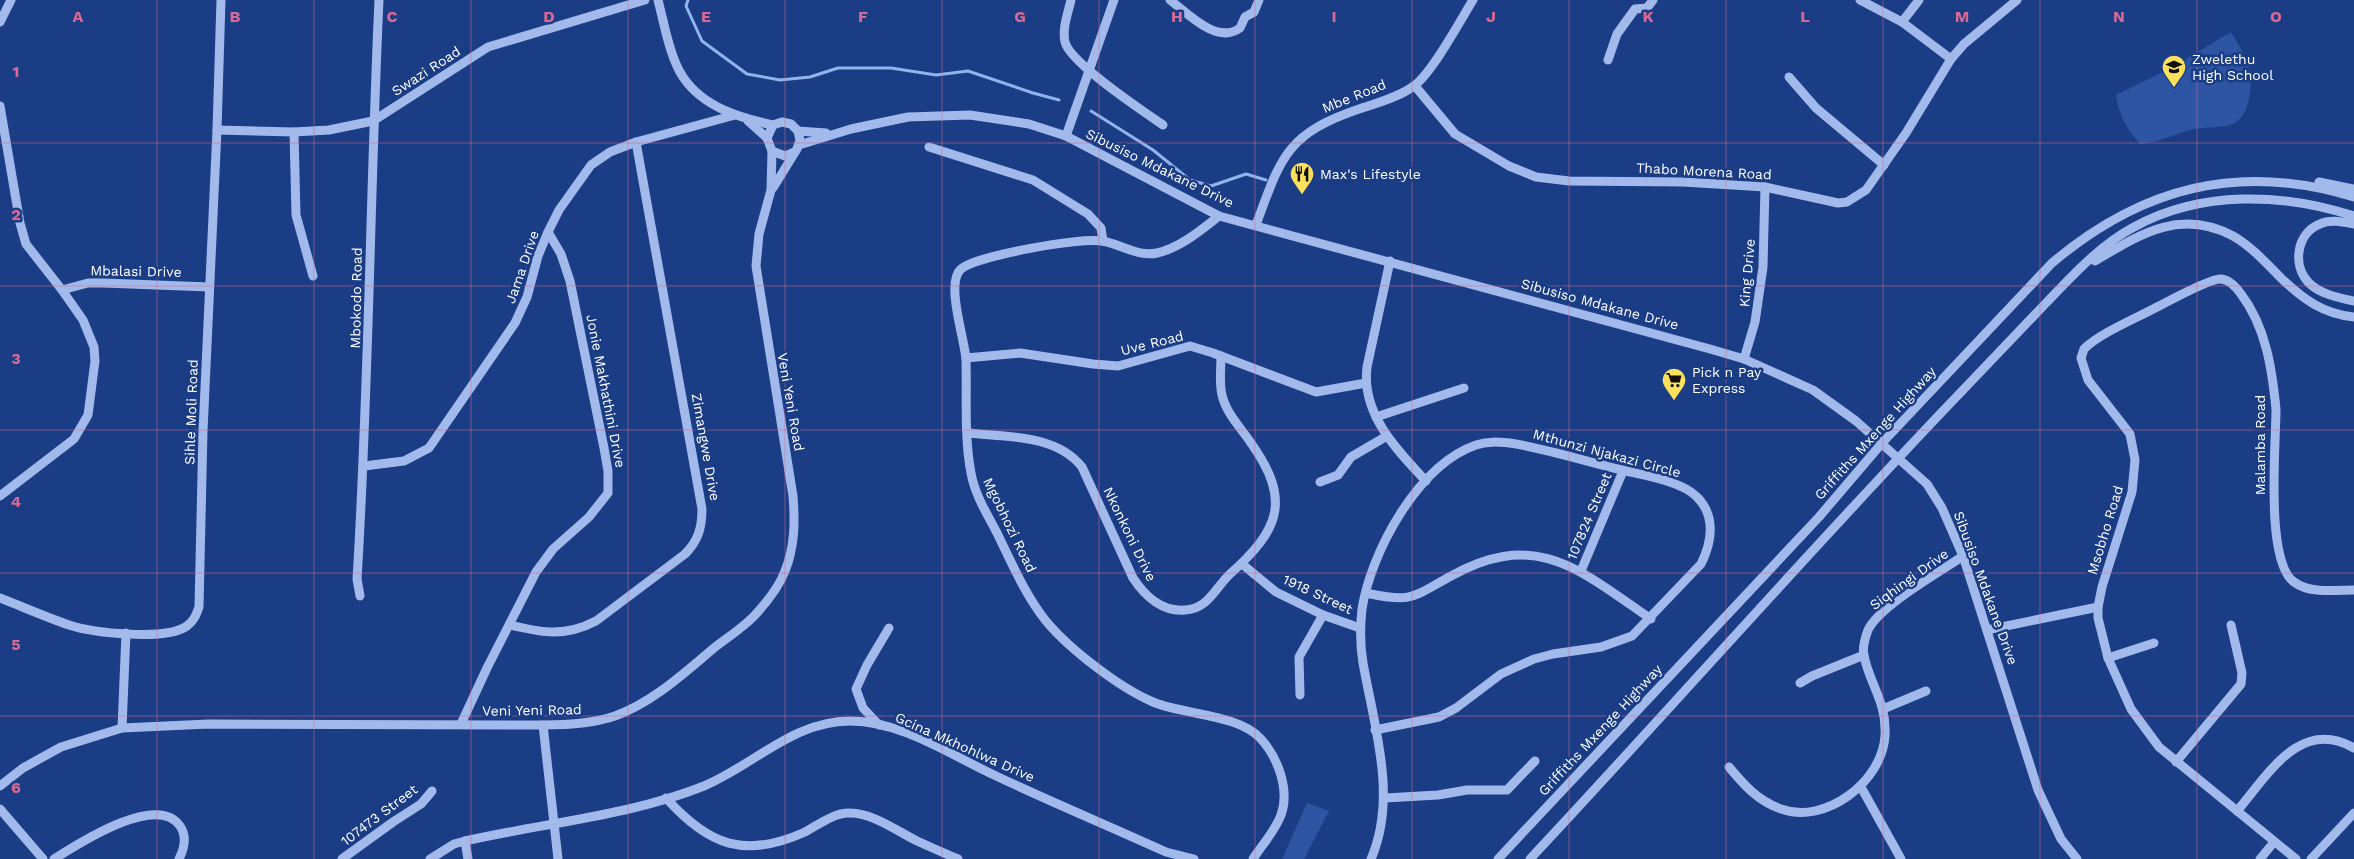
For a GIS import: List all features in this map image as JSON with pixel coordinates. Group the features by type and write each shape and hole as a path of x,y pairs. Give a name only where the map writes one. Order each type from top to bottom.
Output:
{"street":[{"path":"0,22 11,0"},
{"name":"Sihle Moli Road","path":"0,598 70,626 126,633 174,632 195,618 199,607 221,0"},
{"name":"Mbokodo Road","path":"360,596 357,579 364,466 373,121 379,0"},
{"name":"Swazi Road","path":"217,130 294,132 329,130 373,121 488,47 645,0"},
{"path":"658,0 666,33 683,77 705,98 735,116 746,120 773,126 787,122 798,131 796,148 785,156 772,151"},
{"path":"1071,0 1064,29 1065,42 1068,49 1090,71 1162,125"},
{"path":"1066,136 1114,0"},
{"path":"1170,0 1210,29 1226,33 1240,28 1244,17 1254,12 1259,0"},
{"name":"Mbe Road","path":"1256,225 1278,169 1287,152 1301,137 1336,117 1382,101 1415,86 1432,64 1473,0"},
{"path":"1608,60 1622,26 1635,9 1646,8 1653,0"},
{"path":"1860,0 1902,22 1951,59"},
{"path":"1902,22 1919,0"},
{"name":"Thabo Morena Road","path":"1415,86 1455,134 1509,166 1536,177 1569,181 1683,182 1765,187 1830,202 1847,202 1866,190 1906,133 1951,59 1964,44 2017,0"},
{"path":"1789,77 1816,108 1884,165"},
{"path":"0,106 22,235 30,251 62,290 83,320 94,347 95,361 88,415 74,438 0,496"},
{"name":"Sibusiso Mdakane Drive","path":"798,131 822,134 908,116 970,115 1029,124 1066,136 1219,216 1646,330 1744,359 1813,390 1898,457 1927,484 1942,508 1963,556 2038,790 2052,824 2073,858"},
{"name":"Jama Drive","path":"364,466 404,461 429,448 515,323 527,297 538,256 548,232 559,210 591,165 610,152 636,142 735,116"},
{"path":"746,120 767,138 773,126"},
{"name":"Sibusiso Mdakane Drive","path":"796,148 851,129"},
{"path":"294,132 296,215 313,276"},
{"name":"Veni Yeni Road","path":"0,786 23,768 61,747 122,728 209,724 544,725 582,723 614,717 651,698 754,616 771,596 785,572 792,550 794,532 793,496 756,266 759,234 771,190 772,151 767,138"},
{"name":"Zimangwe Drive","path":"510,625 535,632 558,633 581,629 596,621 685,554 694,545 702,526 702,509 682,391 636,142"},
{"path":"929,147 1033,180 1088,214 1101,228 1103,241"},
{"name":"Veni Yeni Road","path":"771,190 796,148"},
{"name":"Griffiths Mxenge Highway","path":"1498,859 1819,518 1882,443 2052,263 2096,229 2144,203 2189,190 2232,182 2292,183 2318,187 2354,197"},
{"path":"2292,183 2318,182 2354,189"},
{"name":"King Drive","path":"1744,359 1755,322 1763,267 1765,187"},
{"path":"1530,859 1898,457 2075,273 2113,240 2132,227 2187,206 2243,199 2269,199 2314,205 2354,216"},
{"name":"Mgobhozi Road","path":"1219,216 1199,232 1156,253 1131,251 1103,241 1061,243 988,258 960,269 954,279 954,286 966,358 965,415 971,473 977,493 1029,595 1047,622 1085,657 1133,692 1155,703 1239,725 1258,736 1265,744 1280,772 1284,804 1274,829 1253,859"},
{"path":"2354,224 2333,221 2321,223 2311,229 2302,240 2298,253 2301,269 2308,283 2321,291 2354,301"},
{"path":"2075,273 2135,237 2149,231 2173,224 2196,225 2212,228 2234,236 2250,248 2300,296 2316,306 2342,316 2354,317"},
{"name":"Jonie Makhathini Drive","path":"461,724 536,572 553,549 598,508 609,489 604,448 570,281 561,254 548,232"},
{"path":"1390,262 1367,367 1366,383 1376,416 1387,436 1426,480"},
{"name":"Malamba Road","path":"2082,364 2082,352 2088,346 2167,302 2219,278 2228,280 2249,305 2259,323 2266,344 2276,409 2275,522 2284,570 2294,582 2307,589 2354,590"},
{"name":"Mbalasi Drive","path":"62,290 74,285 96,283 210,287"},
{"name":"Uve Road","path":"966,358 1020,353 1099,365 1118,366 1190,346 1316,392 1366,383"},
{"name":"Nkonkoni Drive","path":"968,433 1043,442 1059,448 1078,462 1089,481 1133,578 1143,594 1158,605 1181,611 1201,607 1226,578 1242,564 1270,530 1276,516 1275,495 1263,464 1234,420 1222,395 1221,356"},
{"name":"Msobho Road","path":"2082,364 2088,380 2130,434 2135,460 2132,492 2102,587 2098,607 2100,626 2108,658 2139,722 2159,747 2296,859"},
{"path":"1376,416 1464,388"},
{"path":"1320,482 1338,475 1351,457 1387,436"},
{"name":"Mthunzi Njakazi Circle","path":"1371,859 1376,848 1385,798 1363,663 1360,628 1366,593 1381,546 1392,524 1426,480 1452,458 1474,446 1492,442 1528,446 1623,471 1686,489 1697,496 1707,511 1710,526 1708,550 1701,564 1651,619 1632,636 1620,642 1601,647 1553,654 1514,667 1486,684 1456,708 1439,717 1375,730"},
{"name":"107824 Street","path":"1581,571 1623,471"},
{"path":"1366,593 1389,598 1411,597 1478,563 1499,556 1522,554 1546,557 1581,571 1651,619"},
{"name":"Siqhingi Drive","path":"1864,655 1869,629 1876,618 1887,608 1963,556"},
{"name":"1918 Street","path":"1242,564 1276,592 1323,615 1360,628"},
{"path":"1987,630 2098,607"},
{"path":"1300,696 1299,657 1323,615"},
{"path":"2176,762 2241,684 2242,673 2231,625"},
{"path":"879,725 863,708 856,689 867,665 889,628"},
{"path":"122,728 126,633"},
{"path":"2108,658 2154,643"},
{"path":"1729,766 1745,786 1763,801 1783,810 1803,813 1832,804 1861,787 1880,758 1885,736 1883,709 1864,655 1812,676 1800,683"},
{"path":"1883,709 1926,691"},
{"name":"Gcina Mkhohlwa Drive","path":"430,859 454,844 466,840 553,825 666,798 705,785 734,771 783,739 800,731 850,721 879,725 911,736 1164,855 1194,859"},
{"path":"544,725 558,859"},
{"path":"2237,811 2283,758 2306,741 2336,739 2354,748"},
{"path":"1385,798 1438,795 1467,790 1507,790 1535,761"},
{"path":"1861,787 1901,859"},
{"name":"107473 Street","path":"342,859 421,804 432,791"},
{"path":"666,798 694,826 711,838 744,849 767,849 782,844 833,817 848,812 876,820 958,859"},
{"path":"0,809 43,859"},
{"path":"2311,859 2354,813"},
{"path":"54,859 107,828 123,822 165,816 175,820 182,828 183,852 179,859"},
{"path":"466,840 468,859"},
{"path":"2260,859 2274,842"},
{"path":"355,850 361,859"}],"shaded area":[{"path":"2231,32 2245,58 2251,83 2246,110 2241,118 2228,126 2196,129 2140,144 2124,121 2116,95 2171,68"},
{"path":"1307,803 1329,811 1304,859 1282,859"}],"waterway":[{"path":"688,0 686,6 702,41 747,74 780,80 810,77 838,68 891,68 936,75 968,71 1059,100"},
{"path":"1091,111 1153,150 1190,180 1211,186 1246,174 1266,180"}],"place":[{"name":"Zwelethu High School","path":"2174,88"},
{"name":"Max's Lifestyle","path":"1302,195"},
{"name":"Pick n Pay Express","path":"1674,401"}]}
